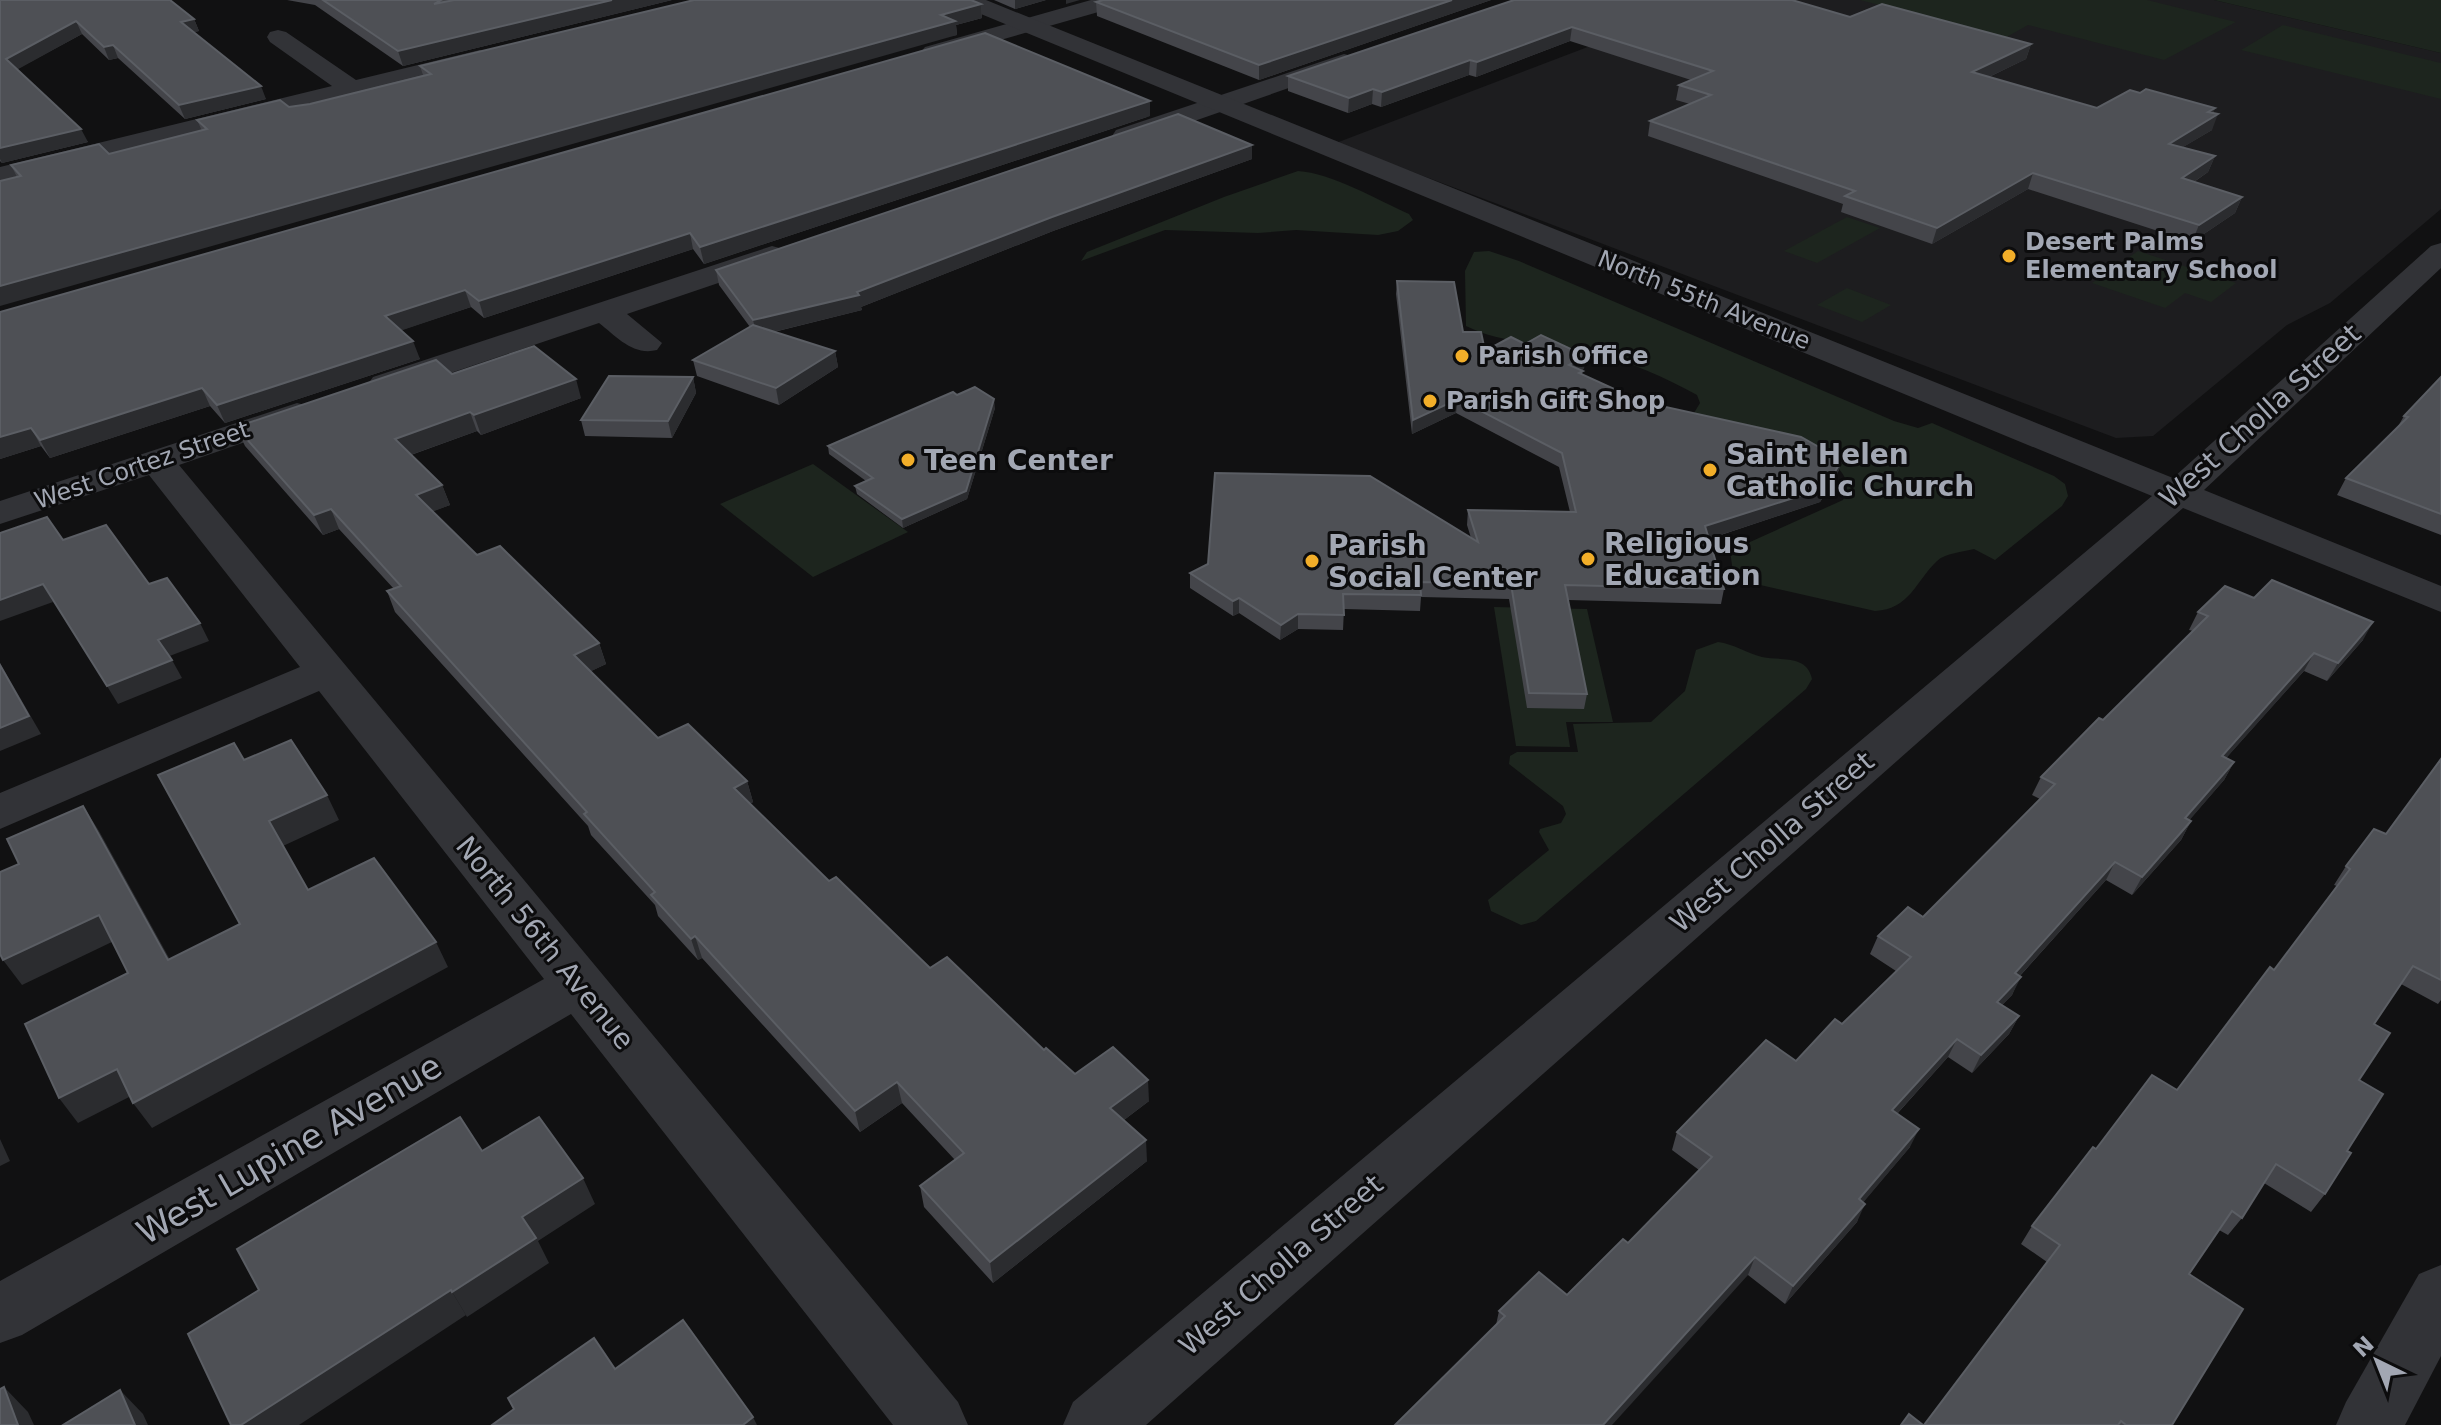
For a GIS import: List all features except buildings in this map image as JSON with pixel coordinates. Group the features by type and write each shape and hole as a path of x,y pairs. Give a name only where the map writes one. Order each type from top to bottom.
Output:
{"street":[{"name":"North 55th Avenue","path":"967,0 2441,600"},
{"path":"905,60 1115,0"},
{"path":"278,37 353,89"},
{"path":"0,175 507,50"},
{"path":"1096,146 1360,55"},
{"path":"350,396 797,246"},
{"name":"West Cholla Street","path":"1096,1425 2178,492 2441,252"},
{"path":"604,312 646,343"},
{"name":"West Cortez Street","path":"0,513 320,406"},
{"name":"North 56th Avenue","path":"156,460 935,1425"},
{"path":"0,812 326,672"},
{"name":"West Lupine Avenue","path":"0,1314 579,984"},
{"path":"2369,1425 2441,1294"}],"shaded area":[{"name":"Desert Palms Elementary School","path":"1711,0 2214,0 2441,53 2441,209 2330,303 2287,325 2153,436 2116,438 1336,143"},
{"path":"1860,0 2147,0 2236,22 2164,60 2028,25 2005,38"},
{"path":"2214,0 2441,0 2441,53"},
{"path":"2283,25 2441,63 2441,99 2241,50"},
{"path":"1298,171 1354,188 1409,214 1413,220 1398,231 1378,235 1296,230 1258,233 1165,230 1081,261 1087,252"},
{"path":"1847,217 1880,228 1817,263 1784,251"},
{"path":"1489,251 1894,421 1918,428 1932,423 2054,476 2065,484 2068,496 2062,506 1995,560 1974,549 1945,556 1929,569 1904,600 1887,609 1875,611 1734,579 1730,551 1843,500 1846,480 1841,472 1838,468 1694,413 1700,403 1697,395 1633,365 1593,352 1497,337 1466,326 1465,271 1474,252"},
{"path":"2138,251 2236,283 2211,302 2185,293 2165,308 2092,283"},
{"path":"1847,288 1891,305 1862,322 1817,305"},
{"path":"813,464 908,532 813,577 720,504"},
{"path":"1494,607 1587,609 1613,722 1566,722 1570,747 1516,746"},
{"path":"1718,642 1762,657 1799,662 1809,671 1812,679 1806,689 1536,921 1521,925 1491,911 1488,900 1549,850 1540,829 1561,823 1566,814 1563,806 1509,764 1510,756 1517,752 1578,752 1573,724 1651,722 1685,691 1696,650"}],"place":[{"name":"Desert Palms Elementary School","path":"2009,256"},
{"name":"Parish Office","path":"1462,356"},
{"name":"Parish Gift Shop","path":"1430,401"},
{"name":"Teen Center","path":"908,460"},
{"name":"Saint Helen Catholic Church","path":"1710,470"},
{"name":"Religious Education","path":"1588,559"},
{"name":"Parish Social Center","path":"1312,561"}]}
